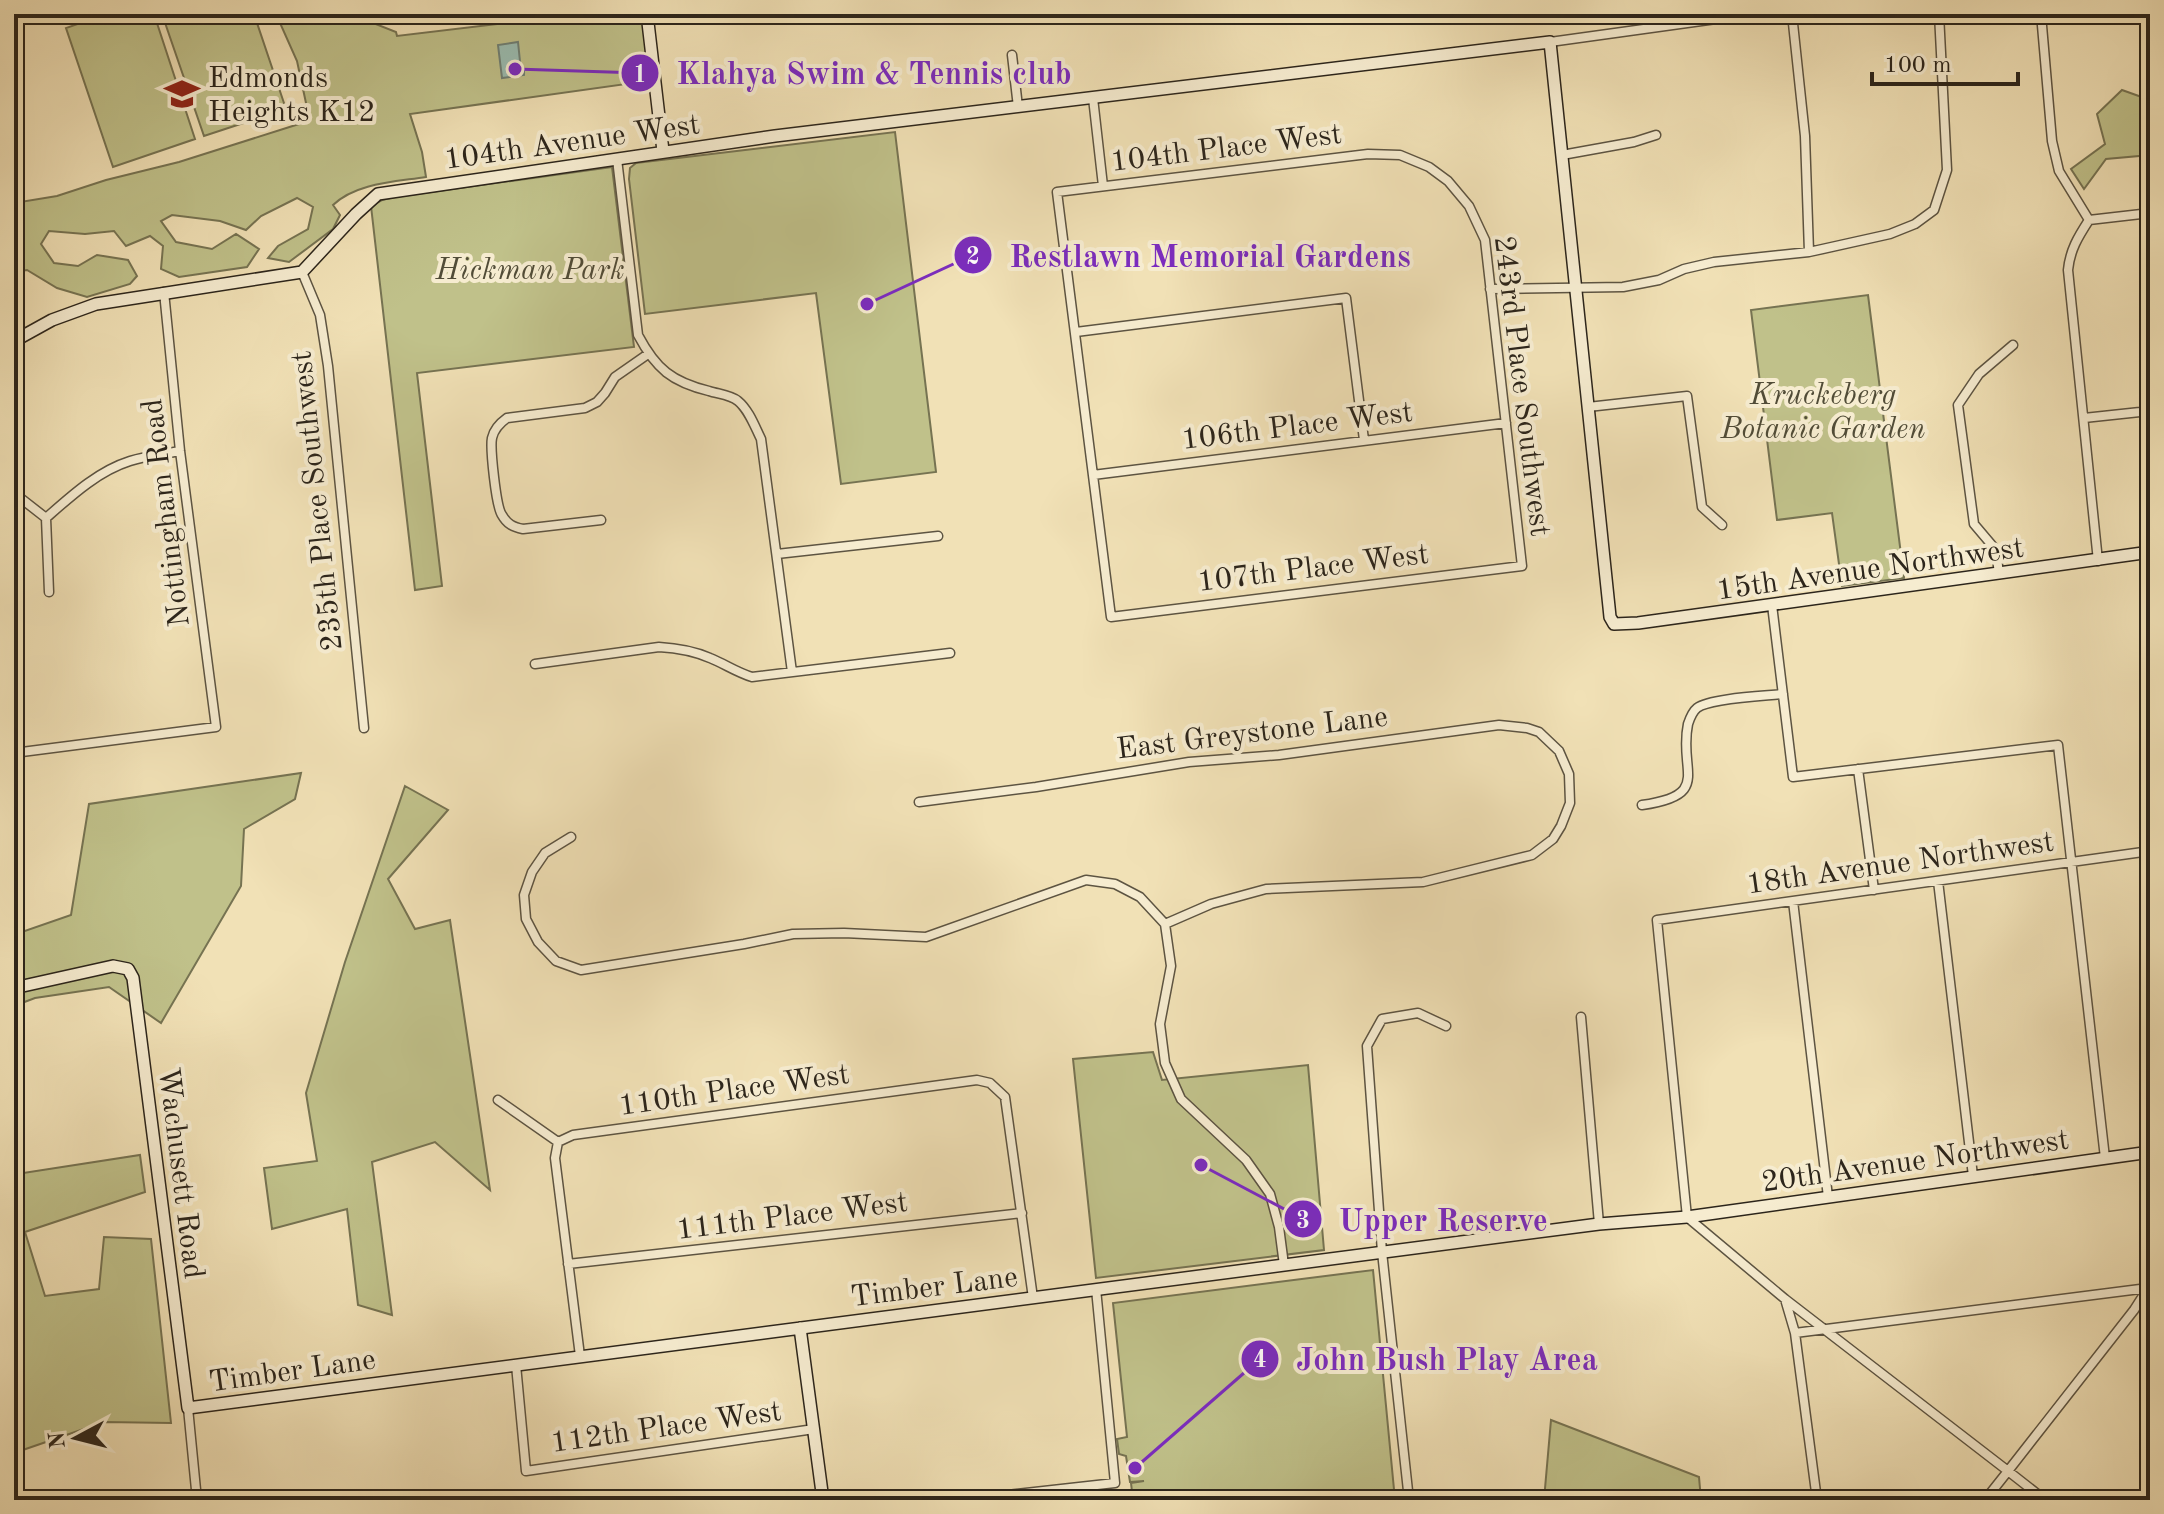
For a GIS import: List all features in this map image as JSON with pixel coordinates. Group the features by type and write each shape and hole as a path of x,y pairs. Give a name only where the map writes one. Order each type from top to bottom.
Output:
{"street":[{"path":"647,14 663,151"},
{"path":"1722,525 1702,507 1687,396 1588,407 1550,42 1752,14"},
{"path":"1792,14 1805,136 1809,252"},
{"path":"1490,289 1623,287 1659,280 1684,269 1714,262 1809,252 1890,234 1915,224 1934,210 1947,170 1939,14"},
{"path":"2041,14 2052,141 2059,171 2089,220"},
{"name":"104th Avenue West","path":"302,272 378,194 410,188 663,151 1550,42"},
{"path":"1012,55 1018,107"},
{"path":"1093,98 1103,186"},
{"path":"1562,155 1656,135"},
{"name":"104th Place West","path":"1076,332 1057,192 1368,154 1400,155"},
{"name":"243rd Place Southwest","path":"1400,155 1429,167 1448,181 1469,206 1485,240 1522,566"},
{"path":"617,159 638,335 659,368 675,380 738,401 761,439 792,672"},
{"path":"2098,561 2068,270 2070,255 2089,220 2150,213"},
{"path":"14,341 52,320 96,304 302,272"},
{"name":"235th Place Southwest","path":"302,272 320,315 328,366 364,728"},
{"name":"Nottingham Road","path":"14,753 216,727 180,451 164,292"},
{"path":"1093,475 1076,332 1346,298 1364,440"},
{"path":"1999,574 1996,550 1974,524 1958,405 1979,374 2013,345"},
{"path":"601,520 523,529 513,527 499,512 492,435 498,424 507,418 585,408 597,402 615,377 648,354"},
{"name":"15th Avenue Northwest","path":"1588,407 1610,617 1614,624 1625,625 2150,552"},
{"path":"2084,418 2140,412 2150,408"},
{"name":"106th Place West","path":"1093,475 1506,423"},
{"path":"46,518 105,472 130,461 180,451"},
{"name":"107th Place West","path":"1093,475 1111,617 1522,566"},
{"path":"14,493 46,518 49,592"},
{"path":"777,554 938,536"},
{"path":"1772,605 1793,777 2058,745 2105,1158"},
{"path":"535,664 659,647 679,648 711,658 731,670 752,677 950,653"},
{"path":"1642,805 1662,802 1684,790 1689,779 1688,726 1693,711 1699,706 1783,694"},
{"name":"East Greystone Lane","path":"919,802 1189,762 1279,755 1499,725 1539,732 1559,751 1569,774 1570,803 1561,826 1553,839 1532,855 1423,882 1266,889 1211,904 1165,924"},
{"path":"1858,769 1874,890"},
{"path":"571,837 545,853 532,872 524,895 526,919 538,942 556,961 581,970 793,934 926,937 1086,880 1115,884 1140,897 1165,924 1171,966 1160,1024 1165,1063 1181,1099 1246,1160 1270,1194 1279,1227 1284,1265"},
{"name":"18th Avenue Northwest","path":"1687,1217 1657,920 2150,851"},
{"path":"1938,881 1973,1176"},
{"path":"1793,901 1828,1197"},
{"name":"Wachusett Road","path":"14,988 113,966 128,969 133,978 197,1500"},
{"path":"1409,1500 1382,1252 1367,1046 1382,1019 1418,1013 1446,1026"},
{"path":"1581,1017 1599,1224"},
{"name":"110th Place West","path":"558,1142 573,1135 977,1080 990,1083 1005,1097 1022,1213"},
{"path":"498,1100 558,1142 555,1158 580,1356"},
{"name":"20th Avenue Northwest","path":"1687,1217 2150,1152"},
{"path":"1022,1213 1033,1298"},
{"name":"111th Place West","path":"568,1264 1022,1213"},
{"path":"1687,1217 1785,1299 2045,1500"},
{"name":"Timber Lane","path":"188,1408 1599,1224 1687,1217"},
{"path":"1795,1333 2149,1287"},
{"path":"1985,1500 2149,1287"},
{"path":"962,1500 1115,1483 1096,1289"},
{"path":"1785,1299 1795,1333 1817,1500"},
{"path":"800,1328 823,1500"},
{"name":"112th Place West","path":"516,1365 526,1471 814,1429"}],"green space":[{"path":"106,14 154,14 195,139 113,167 66,28"},
{"path":"162,14 254,14 286,109 204,136"},
{"path":"276,14 369,14 373,23 396,32 397,36 580,14 647,14 655,80 410,114 426,177 364,188 342,198 333,205 340,215 333,229 289,262 268,258 278,246 308,229 313,207 297,198 261,216 246,230 220,221 172,215 161,221 176,242 212,249 236,234 259,249 247,267 179,277 161,269 163,246 150,236 126,246 114,231 85,234 49,231 41,244 54,263 78,266 97,255 128,260 137,276 130,284 87,297 57,288 27,270 14,272 14,203 57,196 179,162 302,123 309,117 297,61"},
{"path":"2122,90 2150,100 2150,155 2106,159 2084,189 2071,169 2105,144 2097,114"},
{"path":"895,132 936,472 841,484 816,293 645,314 630,168 636,163"},
{"name":"Hickman Park","path":"612,167 634,347 417,373 442,586 415,590 371,206 395,197"},
{"name":"Kruckeberg Botanic Garden","path":"1868,295 1904,578 1842,586 1832,513 1777,520 1751,310"},
{"path":"301,773 295,799 244,829 241,886 161,1023 109,987 35,998 14,1006 14,905 22,932 71,915 89,804"},
{"path":"405,786 448,810 388,879 415,929 450,920 490,1190 435,1142 372,1162 392,1315 358,1305 347,1209 272,1229 264,1168 317,1161 306,1093 345,962"},
{"path":"1153,1052 1162,1080 1308,1065 1324,1250 1096,1278 1073,1059"},
{"path":"140,1155 145,1192 25,1232 45,1296 99,1289 104,1237 151,1239 171,1423 104,1422 14,1453 14,1172"},
{"path":"1373,1270 1395,1500 1133,1500 1131,1483 1144,1481 1130,1482 1126,1456 1119,1454 1117,1439 1127,1437 1113,1303"},
{"path":"1551,1420 1699,1477 1701,1500 1544,1500"}],"water":[{"path":"518,42 524,75 502,78 498,45"}],"place":[{"name":"Klahya Swim & Tennis club","path":"515,69"},
{"name":"Edmonds Heights K12","path":"182,94"},
{"name":"Restlawn Memorial Gardens","path":"867,304"},
{"name":"Upper Reserve","path":"1201,1165"},
{"name":"John Bush Play Area","path":"1135,1468"}]}
